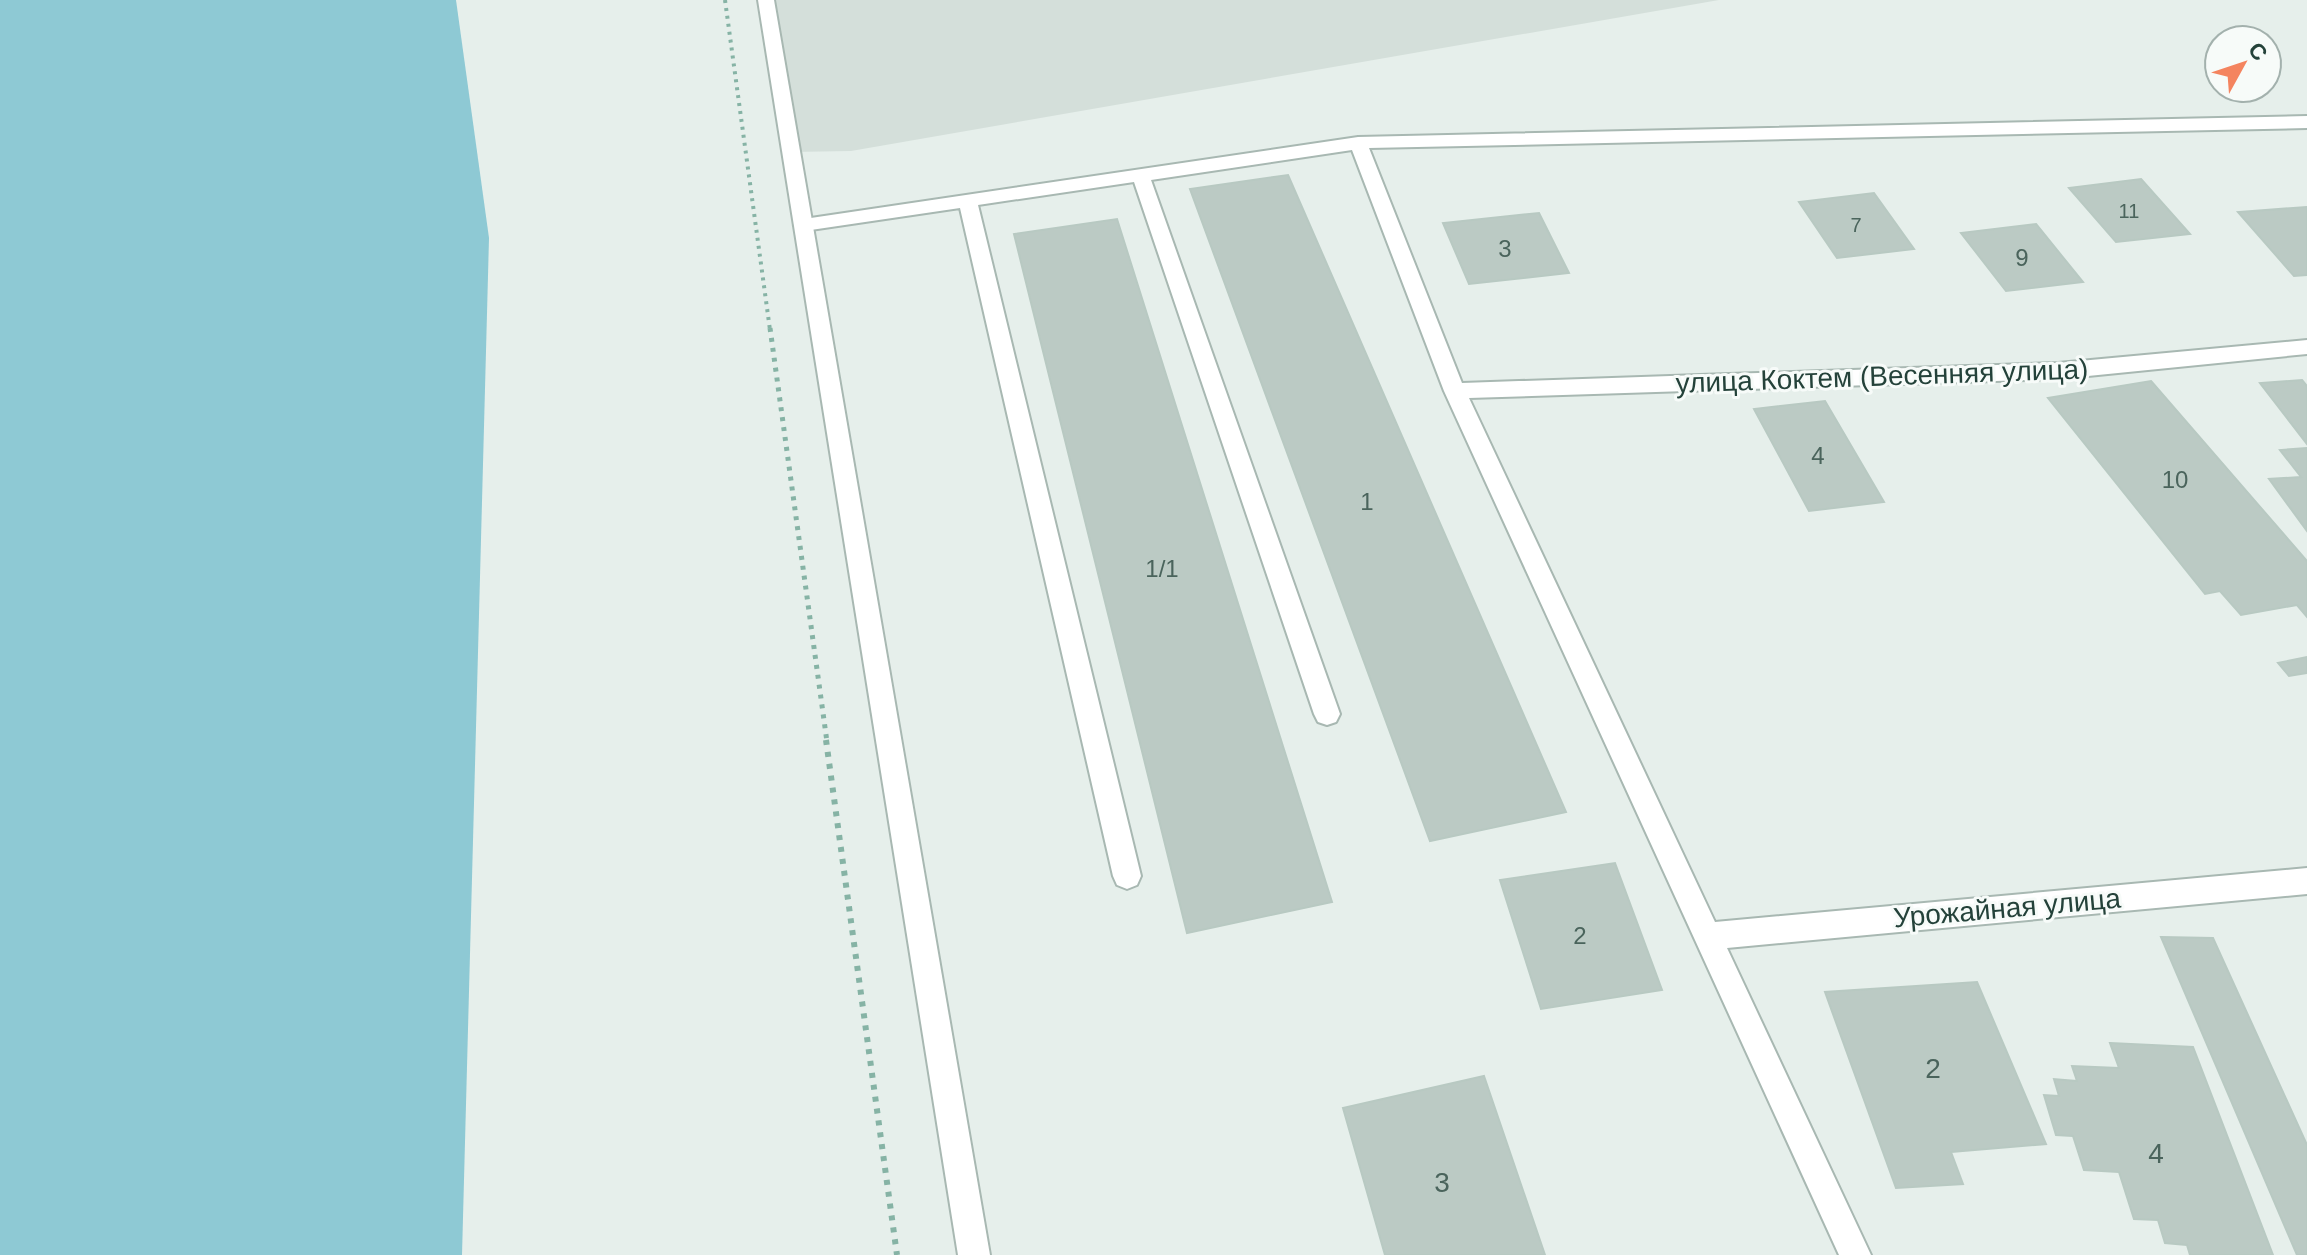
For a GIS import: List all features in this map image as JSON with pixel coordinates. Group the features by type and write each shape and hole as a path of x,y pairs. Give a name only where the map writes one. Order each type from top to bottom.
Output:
{"street":[{"path":"766,0 974,1255"},
{"path":"804,225 1358,143 2307,122"},
{"path":"1358,143 1455,391 1855,1255"},
{"path":"1141,176 1327,714"},
{"path":"968,201 1127,876"},
{"name":"улица Коктем (Весенняя улица)","path":"1455,391 2058,371 2307,347"},
{"name":"Урожайная улица","path":"1707,936 2307,881"}],"path":[{"path":"725,0 897,1255"}],"shaded area":[{"path":"766,0 1719,0 851,151 791,152"}],"water":[{"path":"0,0 456,0 489,238 462,1255 0,1255"}],"building":[{"path":"1288,175 1566,812 1430,841 1190,189"},
{"path":"2141,179 2190,234 2116,242 2069,188"},
{"path":"1874,193 1914,249 1837,258 1799,202"},
{"path":"2307,207 2307,275 2294,276 2238,212"},
{"path":"1539,213 1569,273 1469,284 1443,223"},
{"path":"1117,219 1332,902 1187,933 1014,234"},
{"path":"2036,224 2083,282 2006,291 1961,233"},
{"path":"2302,380 2307,386 2307,444 2260,383"},
{"path":"2151,381 2307,561 2307,617 2297,605 2241,615 2220,591 2205,594 2048,398"},
{"path":"1825,401 1884,502 1809,511 1754,409"},
{"path":"2307,448 2307,531 2269,479 2301,477 2280,450"},
{"path":"2307,657 2307,673 2289,676 2278,663"},
{"path":"1615,863 1662,990 1541,1009 1500,880"},
{"path":"2161,937 2213,938 2307,1145 2307,1255 2297,1255"},
{"path":"1977,982 2046,1144 1951,1152 1963,1184 1896,1188 1825,992"},
{"path":"2110,1043 2193,1047 2273,1255 2190,1255 2187,1245 2165,1243 2158,1220 2134,1219 2119,1172 2084,1170 2073,1136 2056,1135 2044,1095 2059,1096 2054,1079 2077,1081 2072,1066 2119,1068"},
{"path":"1484,1076 1545,1255 1385,1255 1343,1108"}]}
